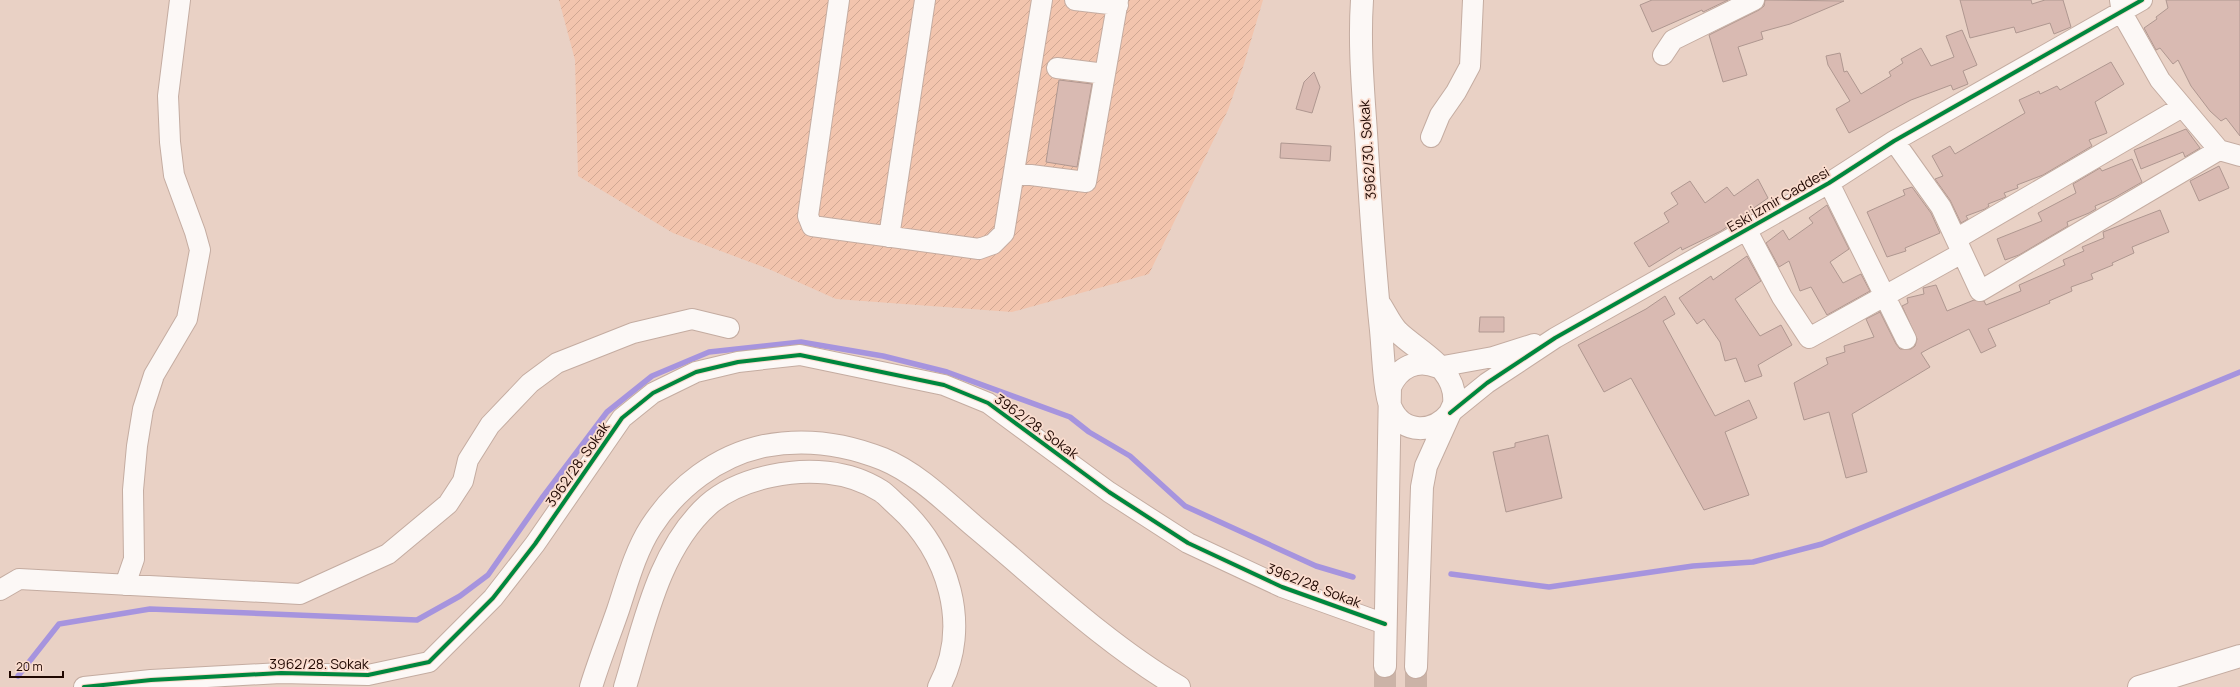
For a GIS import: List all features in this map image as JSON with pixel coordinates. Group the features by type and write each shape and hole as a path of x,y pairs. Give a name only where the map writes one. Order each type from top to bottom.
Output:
{"main road":[{"name":"3962/30. Sokak","path":"1362,0 1360,30 1378,299 1389,398"},
{"path":"1378,299 1397,331 1447,374 1453,384 1455,394 1450,413 1426,466 1422,487 1416,667"},
{"path":"1385,666 1390,387 1394,377 1407,366 1423,362 1438,367"},
{"path":"1389,398 1391,408 1396,417 1412,427 1430,428 1445,420 1450,413"},
{"path":"591,687 632,568 650,528 666,507 696,477 714,465 759,447 790,441 810,441 862,451 884,459 906,471 944,500 1112,641 1154,672 1178,687"},
{"path":"625,687 654,595 668,562 690,526 708,505 729,491 752,480 801,471 842,474 881,491 921,529 943,570 949,586 955,621 955,637 948,664 939,687"},
{"path":"2139,687 2240,656"}],"street":[{"path":"125,585 134,559 133,490 137,446 143,409 154,375 187,319 200,250 196,232 174,175 170,142 168,96 180,0"},
{"path":"839,0 808,216 812,226 979,249 993,244 1004,233 1042,0"},
{"path":"889,237 925,0"},
{"path":"1015,173 1086,182 1118,2 1076,0"},
{"path":"1431,137 1440,115 1456,92 1470,66 1473,0"},
{"path":"1663,55 1673,40 1754,0"},
{"name":"Eski İzmir Caddesi","path":"1450,413 1487,383 1555,338 1829,183 1894,141 2121,6 2142,0"},
{"path":"2121,6 2160,80 2219,150 2240,156"},
{"path":"1056,68 1105,74"},
{"path":"1746,229 1782,297 1809,338 1884,296 1959,246 2182,107"},
{"path":"1894,141 1941,207 1980,291 2219,150"},
{"path":"1829,183 1906,340"},
{"path":"0,590 19,579 300,594 388,554 448,504 462,481 468,460 490,425 530,383 557,363 633,333 692,319 729,328"},
{"name":"Eski İzmir Caddesi","path":"1438,367 1493,357 1555,338"},
{"name":"3962/28. Sokak","path":"84,687 151,680 281,673 368,675 429,662 493,598 535,544 622,418 653,393 696,372 738,362 800,355 944,385 988,403 1109,492 1188,543 1282,587 1385,624"}],"shaded area":[{"path":"559,0 1263,0 1244,64 1228,110 1149,274 1012,312 836,299 771,270 673,233 578,176 575,60"}],"building":[{"path":"1652,0 1728,0 1703,12 1702,10 1652,32 1640,5"},
{"path":"1765,0 1844,1 1790,24 1761,32 1763,39 1738,47 1747,75 1723,82 1709,35 1759,10 1764,6"},
{"path":"1960,0 2031,0 2032,4 2045,0 2063,0 2071,27 2054,34 2050,23 2016,33 2014,27 1970,38"},
{"path":"2166,0 2240,0 2240,136 2226,118 2221,121 2210,111 2191,86 2178,60 2173,64 2160,48 2156,50 2144,28 2157,19 2156,17 2168,8"},
{"path":"1962,30 1977,65 1963,71 1968,84 1953,90 1951,85 1911,100 1849,133 1836,109 1850,101 1828,65 1826,56 1840,53 1844,72 1847,71 1861,94 1891,76 1889,72 1903,63 1901,59 1921,48 1931,66 1954,57 1946,36"},
{"path":"2111,62 2124,84 2095,102 2107,133 2089,140 2092,146 2043,175 2017,185 2018,188 2004,193 2006,197 1988,204 1989,206 1985,209 1966,216 1968,219 1961,223 1950,200 1935,179 1943,176 1932,156 1950,146 1955,154 2025,113 2019,100 2039,91 2040,94 2057,86 2060,90"},
{"path":"1314,72 1320,87 1312,113 1296,109 1304,82"},
{"path":"1059,80 1092,84 1077,167 1046,162"},
{"path":"2186,129 2200,148 2185,157 2183,152 2141,169 2134,150"},
{"path":"1281,143 1331,146 1330,161 1280,158"},
{"path":"2132,159 2142,182 2114,198 2095,206 2096,209 2089,213 2067,222 2068,226 2019,255 2005,260 1997,239 2042,221 2038,213 2076,193 2073,184 2100,168 2102,171"},
{"path":"2219,166 2229,188 2199,201 2190,181"},
{"path":"1758,179 1768,198 1721,231 1682,250 1681,247 1649,267 1634,243 1669,222 1664,213 1678,204 1671,193 1690,181 1705,203 1727,187 1734,196"},
{"path":"1912,187 1931,213 1940,233 1905,248 1906,251 1887,257 1867,212 1905,195 1903,190"},
{"path":"1827,205 1849,249 1830,262 1843,283 1861,274 1870,291 1827,315 1811,287 1800,291 1789,261 1779,267 1766,243 1783,230 1789,240 1813,223 1809,218"},
{"path":"2160,210 2169,232 2132,247 2134,253 2112,263 2113,265 2091,274 2093,279 2071,287 2072,291 2049,301 2050,303 1988,329 1996,346 1981,353 1969,329 1921,353 1930,367 1852,414 1867,472 1846,478 1829,412 1804,420 1794,383 1828,364 1826,358 1845,352 1844,346 1874,337 1866,319 1880,312 1900,349 1911,349 1915,346 1917,339 1902,306 1908,303 1907,298 1924,294 1923,288 1936,285 1947,311 1974,300 1984,301 1986,305 2021,291 2019,285 2065,265 2063,260 2084,251 2082,247 2104,238 2103,232"},
{"path":"1747,256 1761,281 1735,299 1760,336 1781,325 1792,345 1758,365 1762,376 1745,382 1736,358 1725,361 1720,342 1704,319 1697,324 1679,298 1711,276 1713,280"},
{"path":"1665,296 1675,314 1663,321 1715,416 1749,400 1757,418 1725,432 1749,495 1704,510 1631,378 1604,392 1578,345 1646,309"},
{"path":"1480,317 1504,317 1504,332 1479,332"},
{"path":"1548,435 1562,498 1506,512 1493,452 1515,447 1515,443"}],"waterway":[{"path":"18,676 59,624 150,609 417,620 460,596 488,575 542,498 607,412 652,376 709,352 801,342 883,356 947,372 1070,417 1089,432 1130,456 1185,506 1316,566 1353,577"},
{"path":"1451,574 1549,587 1693,566 1753,562 1822,544 2240,372"}],"tunnel":[{"path":"1385,666 1385,687"},
{"path":"1416,667 1416,687"}],"cycle path":[{"path":"1450,413 1487,383 1555,338 1829,183 1894,141 2142,0"},
{"path":"84,687 151,680 281,673 368,675 429,662 493,598 535,544 622,418 653,393 696,372 738,362 800,355 944,385 988,403 1109,492 1188,543 1282,587 1385,624"}]}
